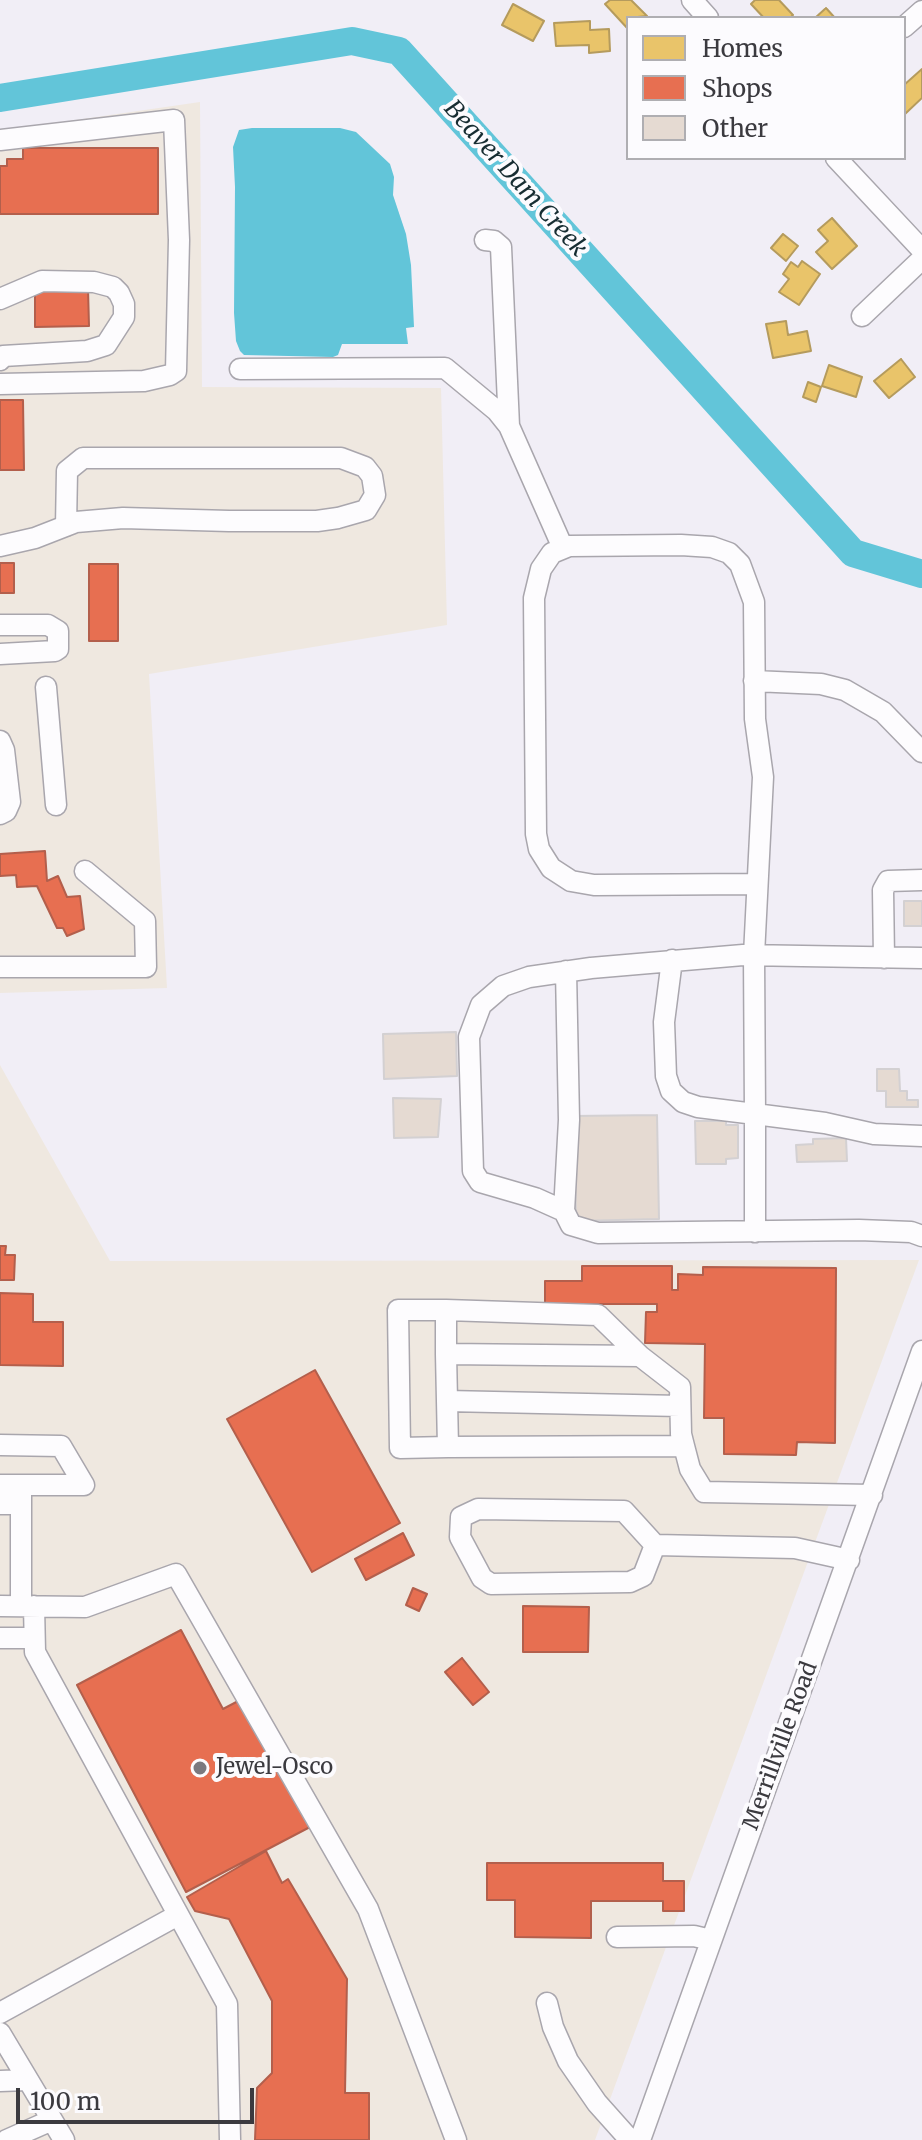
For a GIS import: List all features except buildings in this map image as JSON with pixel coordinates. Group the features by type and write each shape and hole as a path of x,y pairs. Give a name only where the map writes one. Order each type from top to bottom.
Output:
{"street":[{"path":"692,0 706,16"},
{"path":"906,25 922,11"},
{"path":"0,140 174,120 179,240 176,371 144,381 0,384"},
{"path":"838,160 922,250"},
{"path":"485,240 494,241 501,247 509,426"},
{"path":"862,316 922,259"},
{"path":"0,299 42,281 94,282 113,287 124,304 124,317 106,345 87,351 3,356 0,360"},
{"path":"240,369 445,368 497,411 509,426 563,548"},
{"path":"0,546 35,538 66,526 76,522 123,518 317,521 366,510 375,495 372,476 365,467 341,458 83,458 67,471 66,526"},
{"path":"755,1232 754,955 763,777 755,719 754,602 740,564 729,553 712,547 569,546 552,553 541,569 534,598 536,834 539,849 551,868 571,881 594,885 757,884"},
{"path":"0,625 48,625 58,631 58,649 41,653 0,654"},
{"path":"754,681 792,681 845,690 883,712 922,752"},
{"path":"46,687 56,805"},
{"path":"0,741 4,750 10,802 6,811 0,814"},
{"path":"0,967 146,967 145,921 85,871"},
{"path":"884,958 883,890 888,881 922,880"},
{"path":"564,1211 535,1198 480,1182 473,1171 469,1037 481,1005 503,986 529,977 566,971 672,960 754,955 922,958"},
{"path":"672,960 664,1022 666,1076 671,1091 683,1102 698,1107 825,1123 874,1134 922,1136"},
{"path":"566,971 569,1120 564,1211 571,1225 598,1233 859,1230 911,1232 922,1236"},
{"path":"683,1440 400,1448 398,1310 598,1315 640,1356 680,1387 683,1440 690,1469 704,1492 872,1495"},
{"path":"446,1310 448,1447"},
{"name":"Merrillville Road","path":"640,2140 922,1351"},
{"path":"446,1354 640,1356"},
{"path":"447,1401 680,1406"},
{"path":"0,1445 61,1446 84,1485 10,1495 35,1652 227,2004 230,2140"},
{"path":"655,1545 643,1576 630,1582 491,1584 482,1578 460,1537 461,1517 478,1509 624,1511 655,1545 795,1548 849,1560"},
{"path":"0,1567 21,1567"},
{"path":"0,1606 85,1607 176,1574 368,1909 456,2140"},
{"path":"0,1638 34,1638"},
{"path":"0,2013 178,1915"},
{"path":"617,1937 683,1936 711,1940"},
{"path":"547,2003 553,2027 568,2061 597,2103 630,2140"},
{"path":"0,2033 64,2140"},
{"path":"0,2081 28,2080"},
{"path":"8,2138 52,2120"}],"shaded area":[{"path":"200,102 202,387 441,388 447,625 149,674 167,988 0,993 0,131"},
{"path":"0,1065 110,1261 919,1260 595,2140 0,2140"}],"water":[{"path":"340,128 356,132 390,164 394,177 393,195 406,234 411,265 414,327 406,328 408,344 342,344 338,355 333,357 244,355 240,351 234,313 233,147 239,130"}],"waterway":[{"name":"Beaver Dam Creek","path":"0,98 352,41 399,51 853,553 922,574"}],"place":[{"name":"Jewel-Osco","path":"200,1768"}]}
